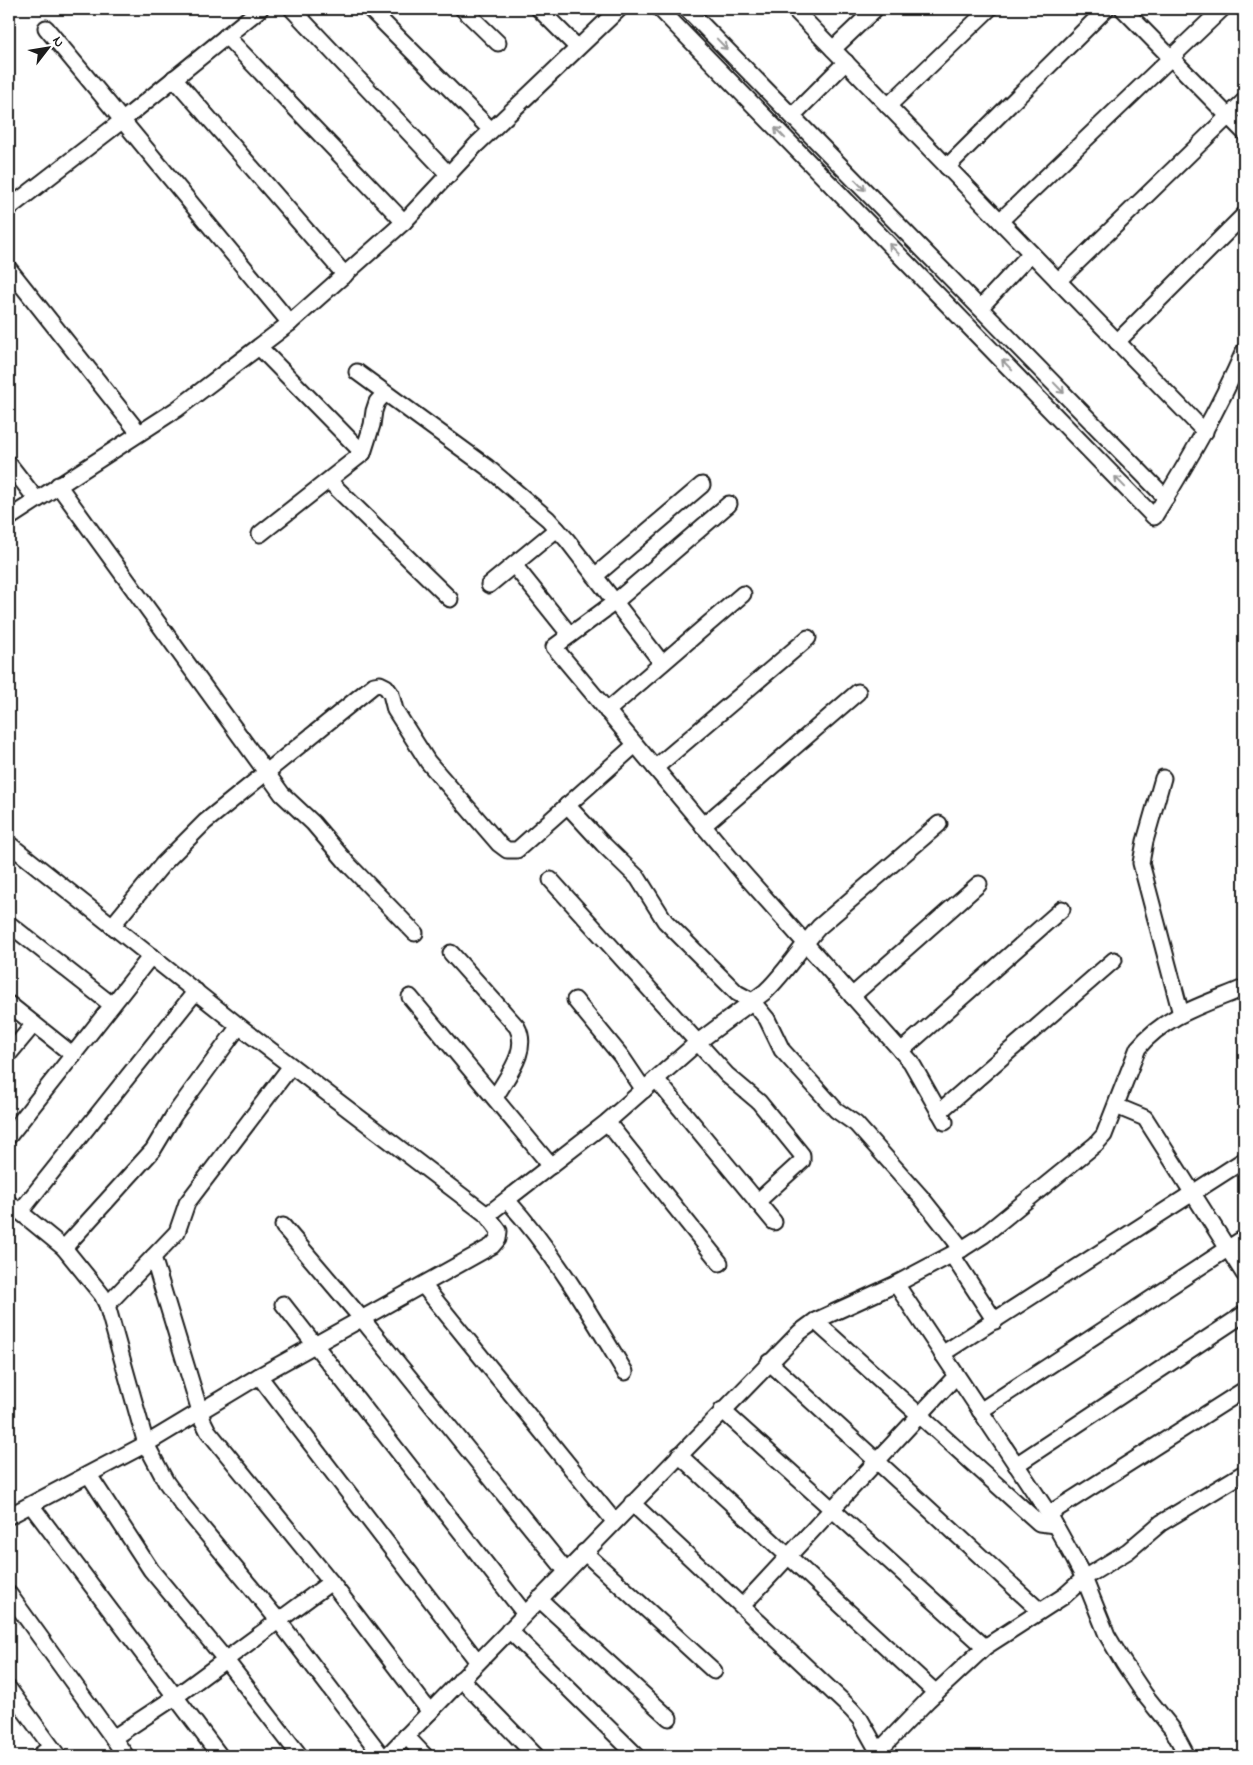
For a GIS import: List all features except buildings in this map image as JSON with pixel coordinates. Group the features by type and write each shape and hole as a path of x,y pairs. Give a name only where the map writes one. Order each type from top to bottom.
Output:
{"street":[{"path":"9,208 123,120 260,9"},
{"path":"292,9 449,175"},
{"path":"370,9 491,130"},
{"path":"463,9 498,43"},
{"path":"539,9 577,48"},
{"path":"9,518 177,409 290,322 404,222 491,130 619,9"},
{"path":"660,9 1154,517 1205,432 1244,351"},
{"path":"687,9 1166,498"},
{"path":"794,9 1205,432"},
{"path":"833,49 875,9"},
{"path":"888,106 989,9"},
{"path":"947,167 1106,9"},
{"path":"1123,9 1244,132"},
{"path":"1000,221 1222,9"},
{"path":"46,28 290,322"},
{"path":"226,36 404,222"},
{"path":"792,116 846,62"},
{"path":"174,78 345,275"},
{"path":"1058,281 1244,101"},
{"path":"828,182 842,167"},
{"path":"1117,342 1244,215"},
{"path":"980,308 1031,253"},
{"path":"9,269 139,433"},
{"path":"980,338 994,322"},
{"path":"259,347 363,453"},
{"path":"357,372 487,467 557,529 662,663"},
{"path":"260,534 363,453 377,402 385,393"},
{"path":"9,464 36,499"},
{"path":"329,481 450,599"},
{"path":"58,485 282,794 313,823 347,862 415,932"},
{"path":"595,576 702,485"},
{"path":"729,504 615,602 554,647 742,872 911,1062 942,1117 1114,960"},
{"path":"490,585 557,529"},
{"path":"514,565 570,635"},
{"path":"607,711 744,594"},
{"path":"655,768 808,638"},
{"path":"112,926 163,864 205,822 374,685 386,686 391,694 395,710 428,762 499,844 507,850 517,850 636,745"},
{"path":"703,826 858,692"},
{"path":"1163,778 1145,841 1141,863 1181,1014"},
{"path":"567,805 638,878 666,921 737,993 752,1001 766,1019 782,1050 836,1110 856,1124 920,1196 957,1252 995,1321"},
{"path":"487,1215 608,1122 698,1042 775,982 819,926 939,824"},
{"path":"9,844 239,1026 487,1215 499,1231 498,1239 492,1246 259,1376 146,1444 9,1516"},
{"path":"551,880 727,1075 759,1102 802,1155 802,1161 796,1168 758,1202"},
{"path":"852,996 979,884"},
{"path":"901,1051 1062,909"},
{"path":"9,924 112,1006"},
{"path":"451,953 517,1027 521,1034 520,1054 494,1098"},
{"path":"9,1136 151,956"},
{"path":"387,1756 800,1332 815,1321 896,1284 957,1252 984,1235 1096,1144 1104,1135 1138,1048 1157,1028 1172,1018 1244,988"},
{"path":"196,991 14,1207 64,1248 102,1294 107,1305 146,1444 166,1482 278,1620 382,1756"},
{"path":"410,997 551,1166"},
{"path":"575,1000 620,1056 644,1090"},
{"path":"9,1004 73,1055"},
{"path":"9,1054 34,1024"},
{"path":"64,1248 152,1150 174,1115 239,1026"},
{"path":"107,1305 177,1232 186,1203 291,1066"},
{"path":"656,1079 774,1222"},
{"path":"1116,1106 1145,1118 1244,1274"},
{"path":"608,1122 720,1263"},
{"path":"942,1354 1244,1160"},
{"path":"507,1200 531,1227 558,1264 625,1372"},
{"path":"283,1226 362,1319 566,1571"},
{"path":"980,1411 1244,1238"},
{"path":"153,1257 200,1411 208,1431 331,1582 430,1712"},
{"path":"896,1284 1052,1520 1084,1578 1107,1635 1122,1662 1144,1695 1173,1730 1187,1756"},
{"path":"423,1285 614,1521"},
{"path":"283,1304 525,1614"},
{"path":"1016,1465 1244,1314"},
{"path":"815,1321 1038,1524 1052,1520 1244,1390"},
{"path":"769,1362 1040,1611"},
{"path":"259,1376 478,1662"},
{"path":"742,1606 956,1376"},
{"path":"722,1410 985,1647"},
{"path":"679,1455 936,1693"},
{"path":"632,1503 851,1709 860,1719 876,1754 985,1647 1064,1596 1084,1578 1122,1555 1161,1523 1244,1472"},
{"path":"89,1475 151,1570 225,1659 300,1756"},
{"path":"31,1505 220,1756"},
{"path":"584,1552 714,1671"},
{"path":"113,1738 175,1697 331,1582"},
{"path":"9,1594 126,1756"},
{"path":"539,1599 669,1718"},
{"path":"508,1630 637,1756"},
{"path":"462,1679 536,1756"},
{"path":"9,1689 55,1752 39,1756"},
{"path":"406,1736 425,1756"}]}
